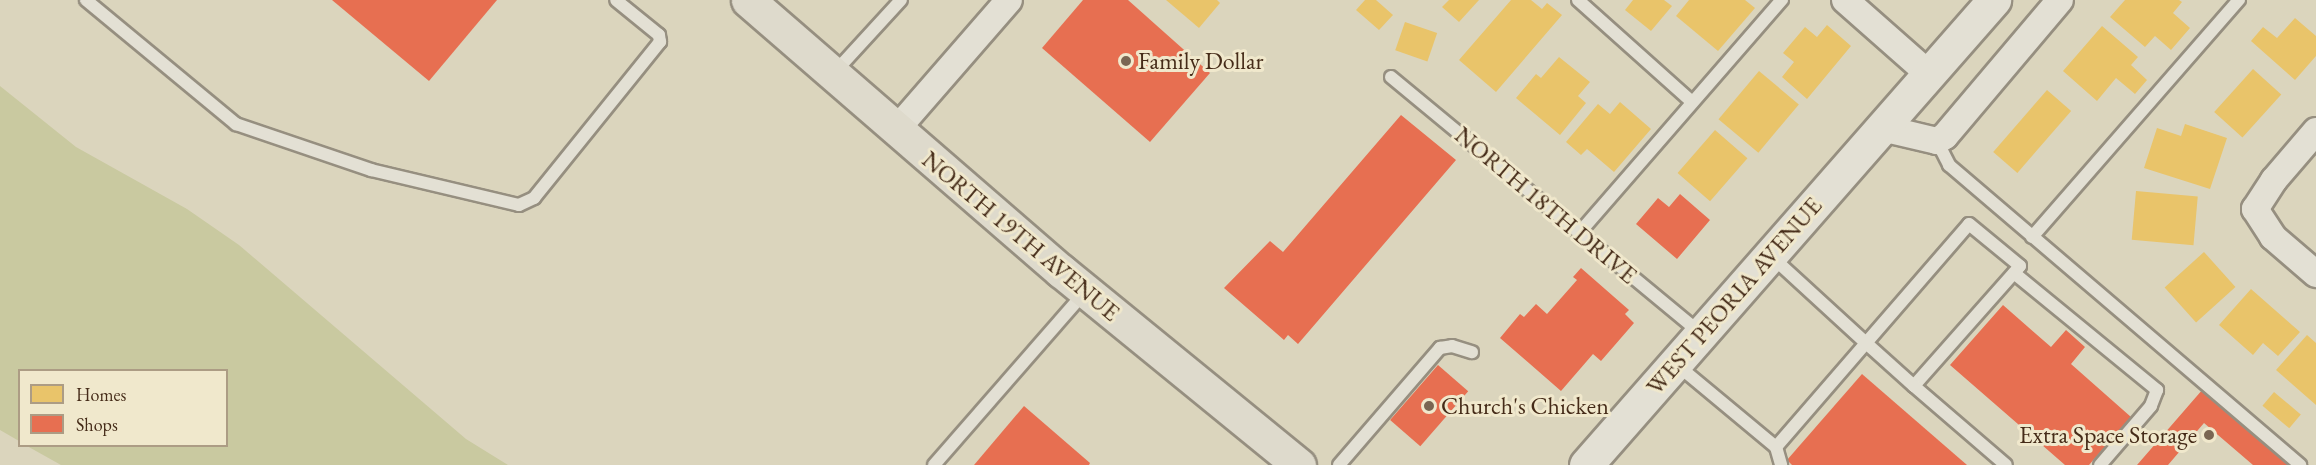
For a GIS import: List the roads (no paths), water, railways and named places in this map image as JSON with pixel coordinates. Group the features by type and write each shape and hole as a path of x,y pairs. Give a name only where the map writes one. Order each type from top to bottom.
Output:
{"main road":[{"name":"NORTH 19TH AVENUE","path":"748,0 1085,292 1299,465"},
{"name":"WEST PEORIA AVENUE","path":"1586,465 1994,0"}],"street":[{"path":"896,130 1010,0"},
{"path":"1845,0 1930,75"},
{"path":"1882,128 1937,141 2060,0"},
{"path":"2316,131 2274,180 2256,209 2273,237 2316,274"}],"lane":[{"path":"86,0 236,124 371,170 519,205 534,198 660,42 659,35 616,0"},
{"path":"833,74 901,0"},
{"path":"1578,0 1692,102"},
{"path":"1580,231 1782,0"},
{"path":"2032,237 2239,0"},
{"name":"NORTH 18TH DRIVE","path":"1391,77 1580,231 1701,334"},
{"path":"1937,141 1949,165 2300,465"},
{"path":"1776,447 1969,224 2020,266 1914,386"},
{"path":"1769,255 1914,386 2006,465"},
{"path":"2014,273 2157,390 2151,406 2100,465"},
{"path":"934,465 1085,292"},
{"path":"1339,465 1440,348 1452,346 1472,352"},
{"path":"1675,364 1776,447 1781,465"}],"place":[{"name":"Family Dollar","path":"1126,61"},
{"name":"Church's Chicken","path":"1429,406"},
{"name":"Extra Space Storage","path":"2209,435"}]}
